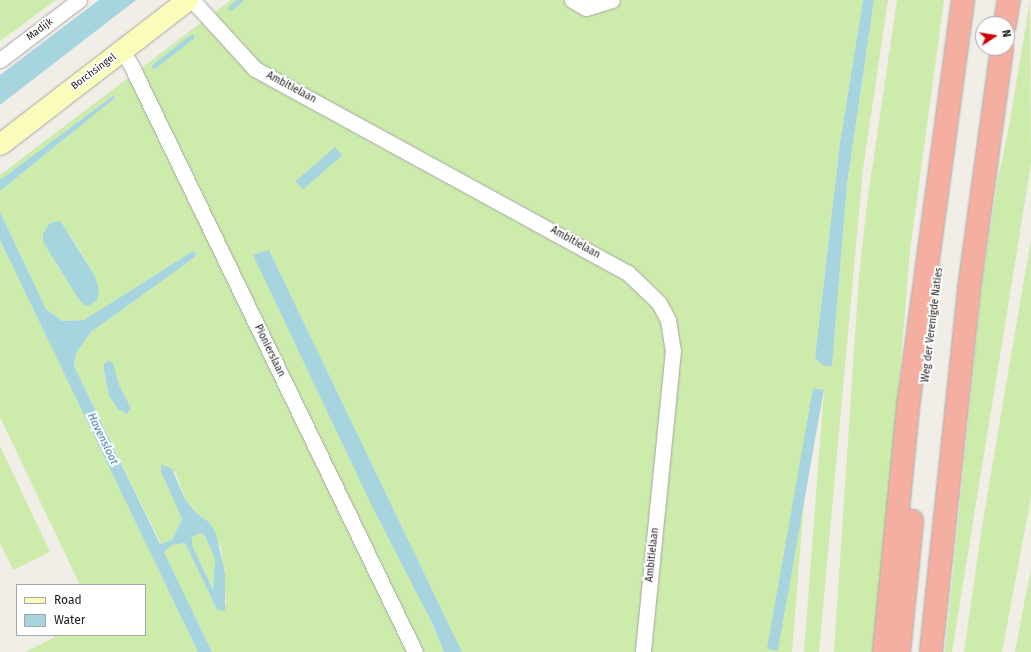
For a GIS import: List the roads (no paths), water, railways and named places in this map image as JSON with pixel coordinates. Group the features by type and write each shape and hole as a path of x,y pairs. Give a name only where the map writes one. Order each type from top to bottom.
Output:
{"highway":[{"path":"884,652 909,399 963,0"},
{"name":"Weg der Verenigde Naties","path":"899,652 928,366 976,0"},
{"path":"1006,16 1009,0"},
{"path":"931,652 969,289 1001,56"}],"main road":[{"name":"Borchsingel","path":"0,144 187,0"}],"street":[{"name":"Madijk","path":"0,60 79,0"},
{"name":"Ambitielaan","path":"192,0 256,69 628,272 659,303 668,320 673,350 643,652"},
{"path":"572,0 586,8 612,0"},
{"name":"Pionierslaan","path":"122,51 131,66 415,652"}],"water":[{"path":"99,0 136,0 0,105 0,75"},
{"path":"863,0 874,0 847,184 832,366 824,366 815,358 840,143"},
{"path":"114,95 115,98 0,191 0,180"},
{"path":"335,147 342,155 303,189 296,181"},
{"name":"Havensloot","path":"0,212 46,309 62,321 84,320 193,251 196,253 195,257 91,332 76,353 74,366 160,544 172,540 182,519 161,472 161,464 172,469 185,499 196,513 209,522 216,534 225,573 225,611 217,610 185,543 172,545 164,552 212,652 198,652 0,240","holes":["200,533 205,536 215,559 213,590 192,545 192,537"]},
{"path":"56,221 61,222 95,276 99,290 97,300 90,305 85,306 78,298 43,242 43,234 49,224"},
{"path":"269,250 462,652 444,652 432,623 370,502 253,255"},
{"path":"109,361 113,363 119,385 131,408 127,414 118,409 109,396 104,364"},
{"path":"813,388 824,390 778,651 767,649"}],"waterway":[{"path":"230,8 240,0"},
{"path":"154,66 191,37"}]}
